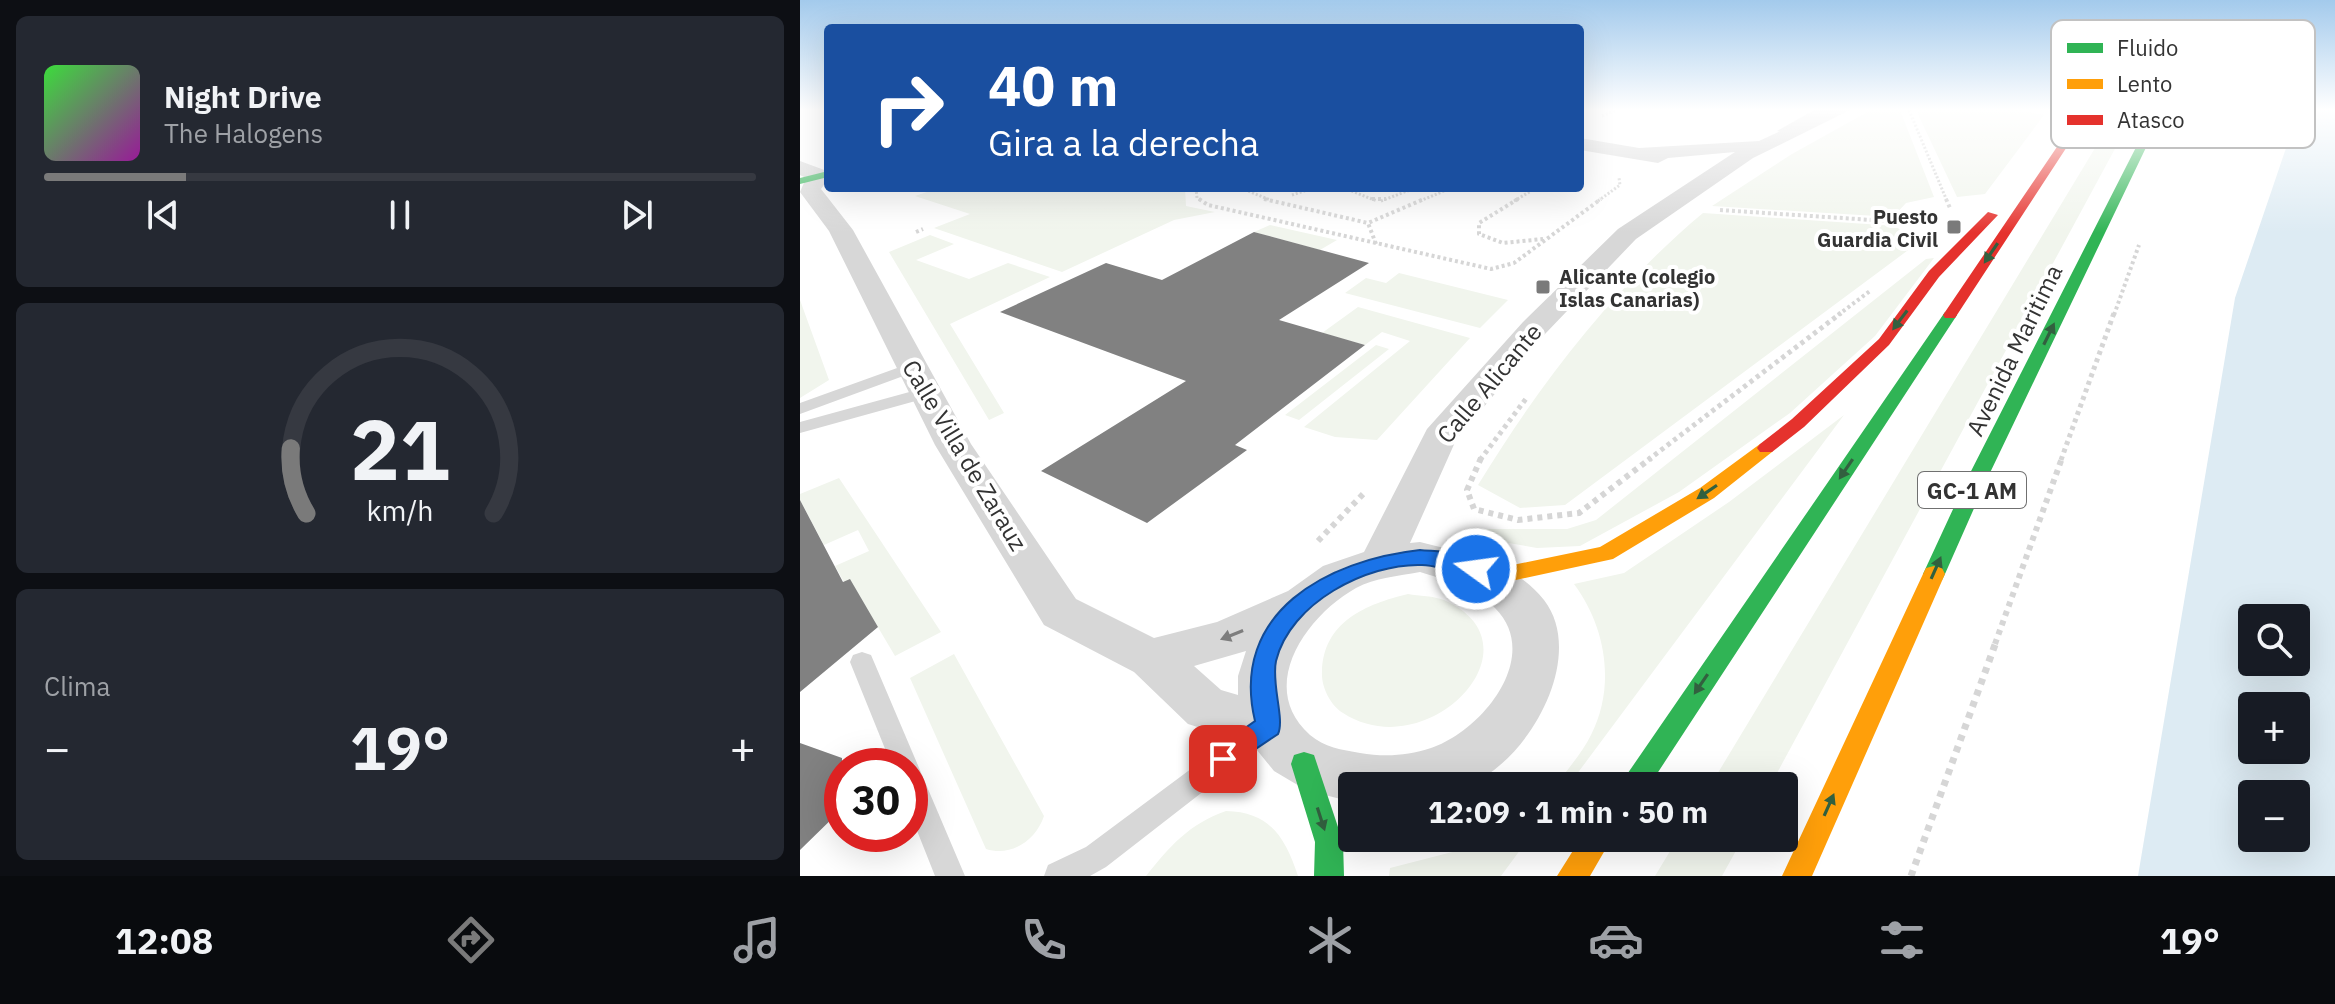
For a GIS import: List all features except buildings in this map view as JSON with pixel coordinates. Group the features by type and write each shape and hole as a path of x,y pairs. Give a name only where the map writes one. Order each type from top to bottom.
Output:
{"highway":[{"path":"1642,772 2059,151"},
{"name":"Avenida Maritima","path":"1797,876 1977,479 2140,151"},
{"path":"1493,577 1606,554 1707,493 1798,423 1884,342 1934,274 1992,215 2034,188"},
{"path":"1304,764 1329,842 1329,876"},
{"path":"1572,876 1588,852"}],"street":[{"path":"1619,151 1680,156 1715,151"},
{"name":"Calle Alicante","path":"1380,562 1440,437 1534,328 1627,234 1715,170 1753,151"},
{"path":"1680,156 1696,170 1715,170"},
{"name":"Calle Villa de Zarauz","path":"816,185 953,445 1060,612 1151,658 1206,708 1269,726"},
{"path":"1151,658 1227,639 1303,602 1339,577 1380,562 1420,557 1459,562 1493,577 1520,600 1536,631 1538,667 1524,705 1494,741 1451,768 1400,782 1348,781 1304,764 1283,746 1269,726 1261,693 1264,660 1279,629 1303,602"}],"lane":[{"path":"800,409 918,380"},
{"path":"800,428 918,380"},
{"path":"862,662 898,748"},
{"path":"1059,876 1089,866 1269,726"},
{"path":"928,822 950,876"}],"path":[{"path":"1926,151 1951,210 1945,217"},
{"path":"1196,192 1197,198 1208,205 1491,269 1514,263 1620,185 1618,177"},
{"path":"1248,192 1259,198 1368,223 1442,192"},
{"path":"1292,195 1301,192"},
{"path":"1354,192 1379,202 1405,192"},
{"path":"1529,192 1479,223 1479,234 1503,243 1537,242 1551,236"},
{"path":"1718,210 1938,224 1932,232"},
{"path":"1368,223 1376,244"},
{"path":"916,232 923,229"},
{"path":"1911,876 2143,234"},
{"path":"1529,395 1482,456 1467,490 1474,509 1518,520 1579,513 1879,284"},
{"path":"1307,551 1370,486"}],"shaded area":[{"path":"1798,151 1916,151 1934,197 1906,203 1893,217 1712,206"},
{"path":"1935,151 2017,151 1985,194 1957,197"},
{"path":"2093,151 2114,151 1778,772 1718,772"},
{"path":"2285,151 2335,151 2335,876 2138,876 2235,298"},
{"path":"927,192 1185,192 1186,206 1215,212 1174,220 1062,272 934,228 970,214 915,196"},
{"path":"1703,213 1896,226 1915,245 1565,505 1520,508 1478,485 1552,375 1608,306 1638,273"},
{"path":"1270,225 1337,240 1320,250 1254,232"},
{"path":"930,235 954,244 916,260 969,279 1008,263 1050,277 950,324 1004,413 989,420 889,252"},
{"path":"1934,258 1875,336 1790,413 1679,492 1580,546 1537,548 1497,541 1468,529 1567,529 1596,520 1926,259"},
{"path":"1399,273 1508,300 1480,328 1345,293 1366,278 1386,283"},
{"path":"800,300 829,380 800,398"},
{"path":"1358,307 1470,338 1377,440 1335,437 1304,427 1410,341 1382,332 1365,345 1322,333"},
{"path":"1376,345 1389,349 1299,420 1285,415"},
{"path":"1844,415 1578,772 1566,772 1591,735 1599,716 1605,677 1604,657 1594,619 1574,584 1624,573 1729,502"},
{"path":"839,478 941,632 895,656 850,580 844,582 835,566 869,551 858,530 824,545 800,500 800,494"},
{"path":"1408,594 1444,600 1472,620 1483,644 1479,670 1464,694 1439,713 1409,725 1376,726 1343,713 1330,700 1322,677 1324,655 1330,640 1350,618 1377,603"},
{"path":"954,654 1044,816 1029,839 1005,851 986,849 910,678"},
{"path":"1226,811 1254,816 1274,829 1298,876 1146,876 1181,837 1201,822"},
{"path":"1452,852 1519,852 1501,876 1389,876 1390,868"},
{"path":"1670,852 1735,852 1722,876 1655,876"}],"traffic: fast":[{"path":"1934,574 1977,479 2140,151"},
{"path":"800,181 824,175"},
{"path":"1642,772 1950,315"},
{"path":"1304,764 1329,842 1329,876"}],"traffic: slow":[{"path":"1493,577 1606,554 1707,493 1766,448"},
{"path":"1797,876 1934,574"},
{"path":"1572,876 1588,852"}],"traffic: jam":[{"path":"1950,315 2060,151"},
{"path":"1766,448 1798,423 1884,342 1934,274 1992,215"}],"place":[{"name":"Puesto Guardia Civil","path":"1954,227"},
{"name":"Alicante (colegio Islas Canarias)","path":"1543,287"}],"route":[{"path":"1223,759 1269,726 1261,693 1264,660 1279,629 1303,602 1339,577 1380,562 1420,557 1459,562 1476,569"}]}
